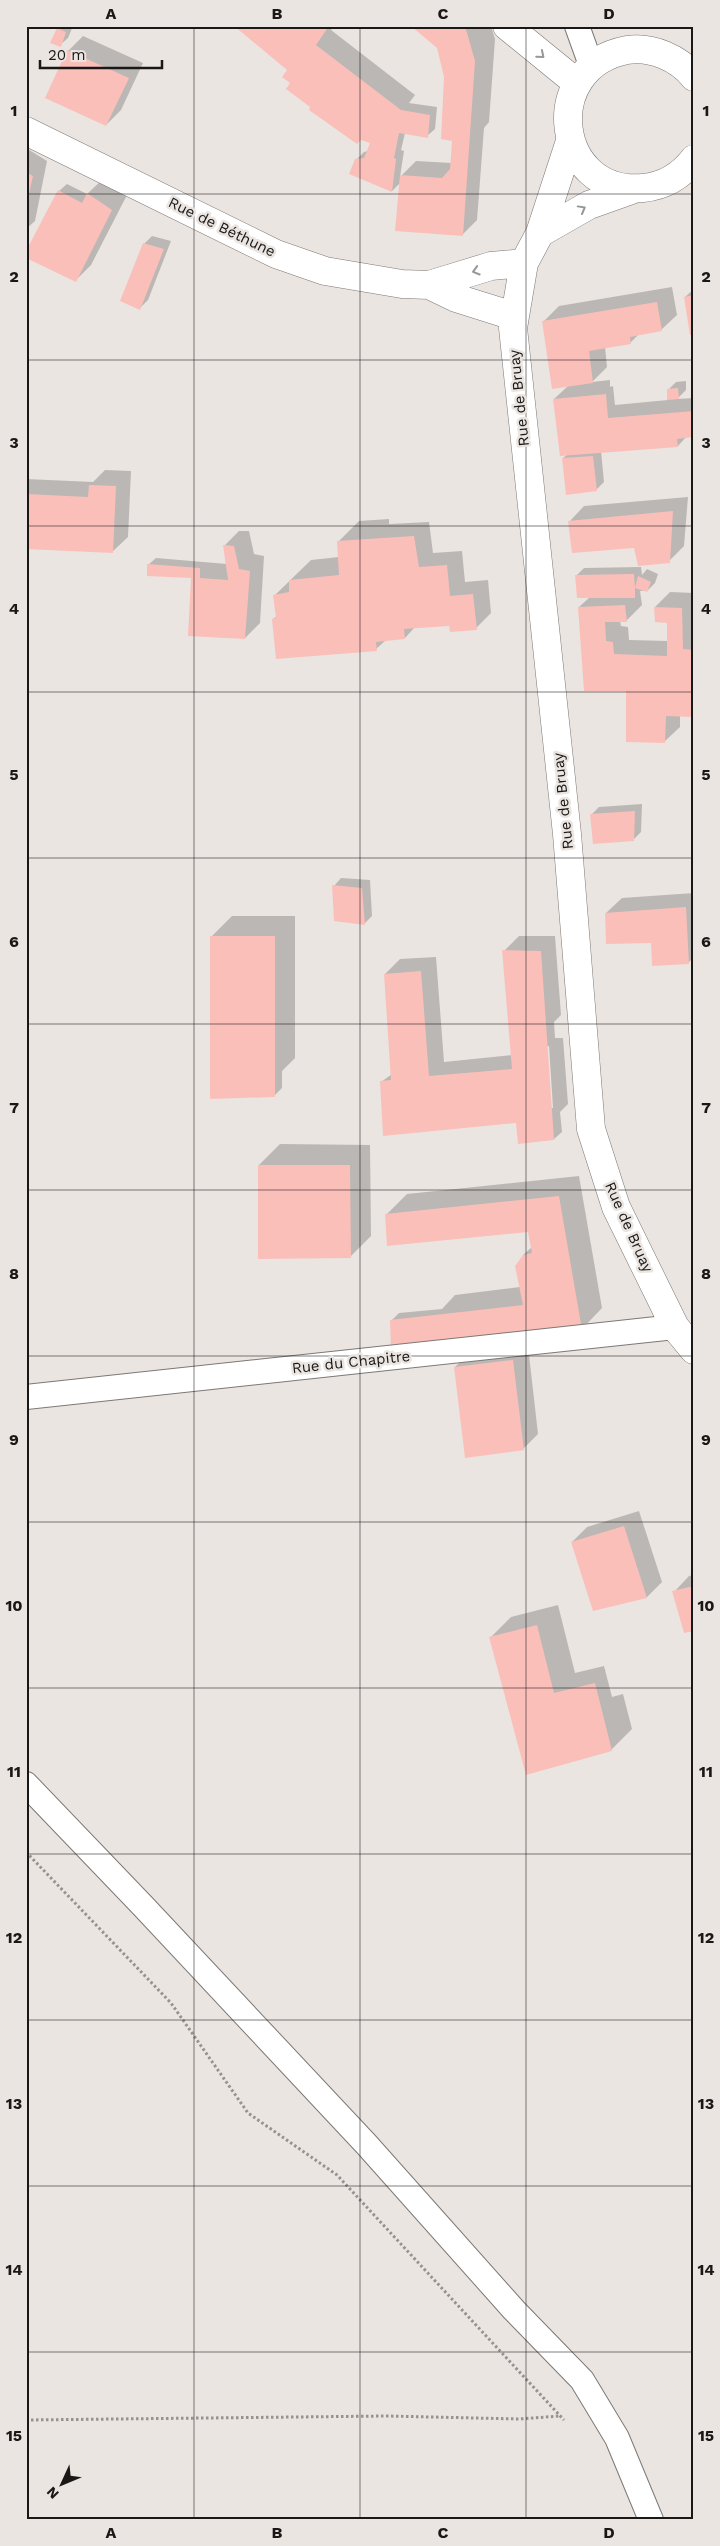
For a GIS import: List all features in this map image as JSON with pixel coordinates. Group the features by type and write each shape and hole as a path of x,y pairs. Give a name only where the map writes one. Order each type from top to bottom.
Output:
{"street":[{"path":"507,26 584,74"},
{"path":"634,189 613,185 595,175 580,160 570,141 567,122 569,101 584,74 611,53 634,49 657,51 688,66"},
{"name":"Rue de Béthune","path":"26,131 276,254 325,272 402,284 430,286 456,298 514,316"},
{"name":"Rue de Bruay","path":"570,141 540,233 524,263 514,316 518,386 567,834 591,1128 616,1207 675,1327 694,1350"},
{"path":"540,233 588,205 634,189 654,187 672,180 688,168 694,159"},
{"name":"Rue de Béthune","path":"430,286 491,266 524,263"}],"lane":[{"path":"577,26 584,74"},
{"name":"Rue du Chapitre","path":"26,1397 675,1327"},
{"path":"26,1784 354,2131 514,2310 582,2380 617,2438 652,2520"}],"path":[{"path":"26,1852 171,2003 248,2114 337,2175 570,2426"},
{"path":"26,2420 387,2416 519,2419 560,2416"}],"building":[{"path":"234,26 329,26 316,45 401,110 430,115 428,138 399,133 394,158 396,159 392,192 349,174 355,159 364,158 370,143 361,140 357,144 309,110 310,107 286,89 290,83 282,77 287,70"},
{"path":"411,26 465,26 475,61 463,236 395,231 400,175 442,178 450,169 452,141 441,139 444,77 437,48"},
{"path":"57,28 66,32 61,47 50,43"},
{"path":"67,50 129,78 106,126 45,98"},
{"path":"26,172 33,176 27,203 26,203"},
{"path":"58,190 82,203 87,193 112,210 76,282 26,258 26,251"},
{"path":"143,243 164,249 140,310 120,301"},
{"path":"694,295 694,335 690,335 684,297"},
{"path":"657,302 662,331 630,337 631,344 589,351 593,383 552,389 542,321"},
{"path":"678,388 679,399 667,400 667,389"},
{"path":"606,394 608,418 694,411 694,437 677,439 678,447 560,456 553,399"},
{"path":"593,456 597,491 566,495 562,458"},
{"path":"89,485 116,486 113,553 26,549 26,494 88,497"},
{"path":"673,511 670,563 638,566 634,548 572,553 568,521"},
{"path":"414,536 419,567 447,565 450,596 473,594 477,630 450,632 449,626 404,629 405,639 376,642 377,651 276,659 272,619 276,618 273,595 289,592 289,580 339,575 337,541"},
{"path":"223,545 234,546 239,569 250,571 245,639 188,636 191,578 147,576 147,564 200,568 200,578 228,580"},
{"path":"634,574 635,598 577,598 575,575"},
{"path":"638,576 651,582 647,592 635,588"},
{"path":"625,605 627,622 605,622 606,641 613,642 614,654 667,656 667,623 655,622 654,607 682,608 683,649 694,650 694,717 666,716 665,743 626,742 626,691 584,691 578,607"},
{"path":"635,811 634,841 593,844 590,814"},
{"path":"332,885 362,888 365,925 334,921"},
{"path":"686,907 689,964 652,966 651,943 606,944 605,913"},
{"path":"210,936 275,936 275,1097 210,1099"},
{"path":"502,950 541,951 554,1140 518,1144 516,1123 383,1136 380,1081 391,1080 384,974 421,971 429,1076 512,1069"},
{"path":"258,1165 350,1165 351,1258 258,1259"},
{"path":"559,1196 582,1330 391,1350 390,1320 523,1305 515,1266 523,1255 532,1253 528,1232 387,1246 385,1214"},
{"path":"513,1360 524,1450 465,1458 454,1367"},
{"path":"624,1526 647,1598 593,1611 571,1542"},
{"path":"694,1586 694,1631 684,1633 672,1591"},
{"path":"537,1625 554,1693 595,1683 612,1751 526,1775 489,1637"}]}
